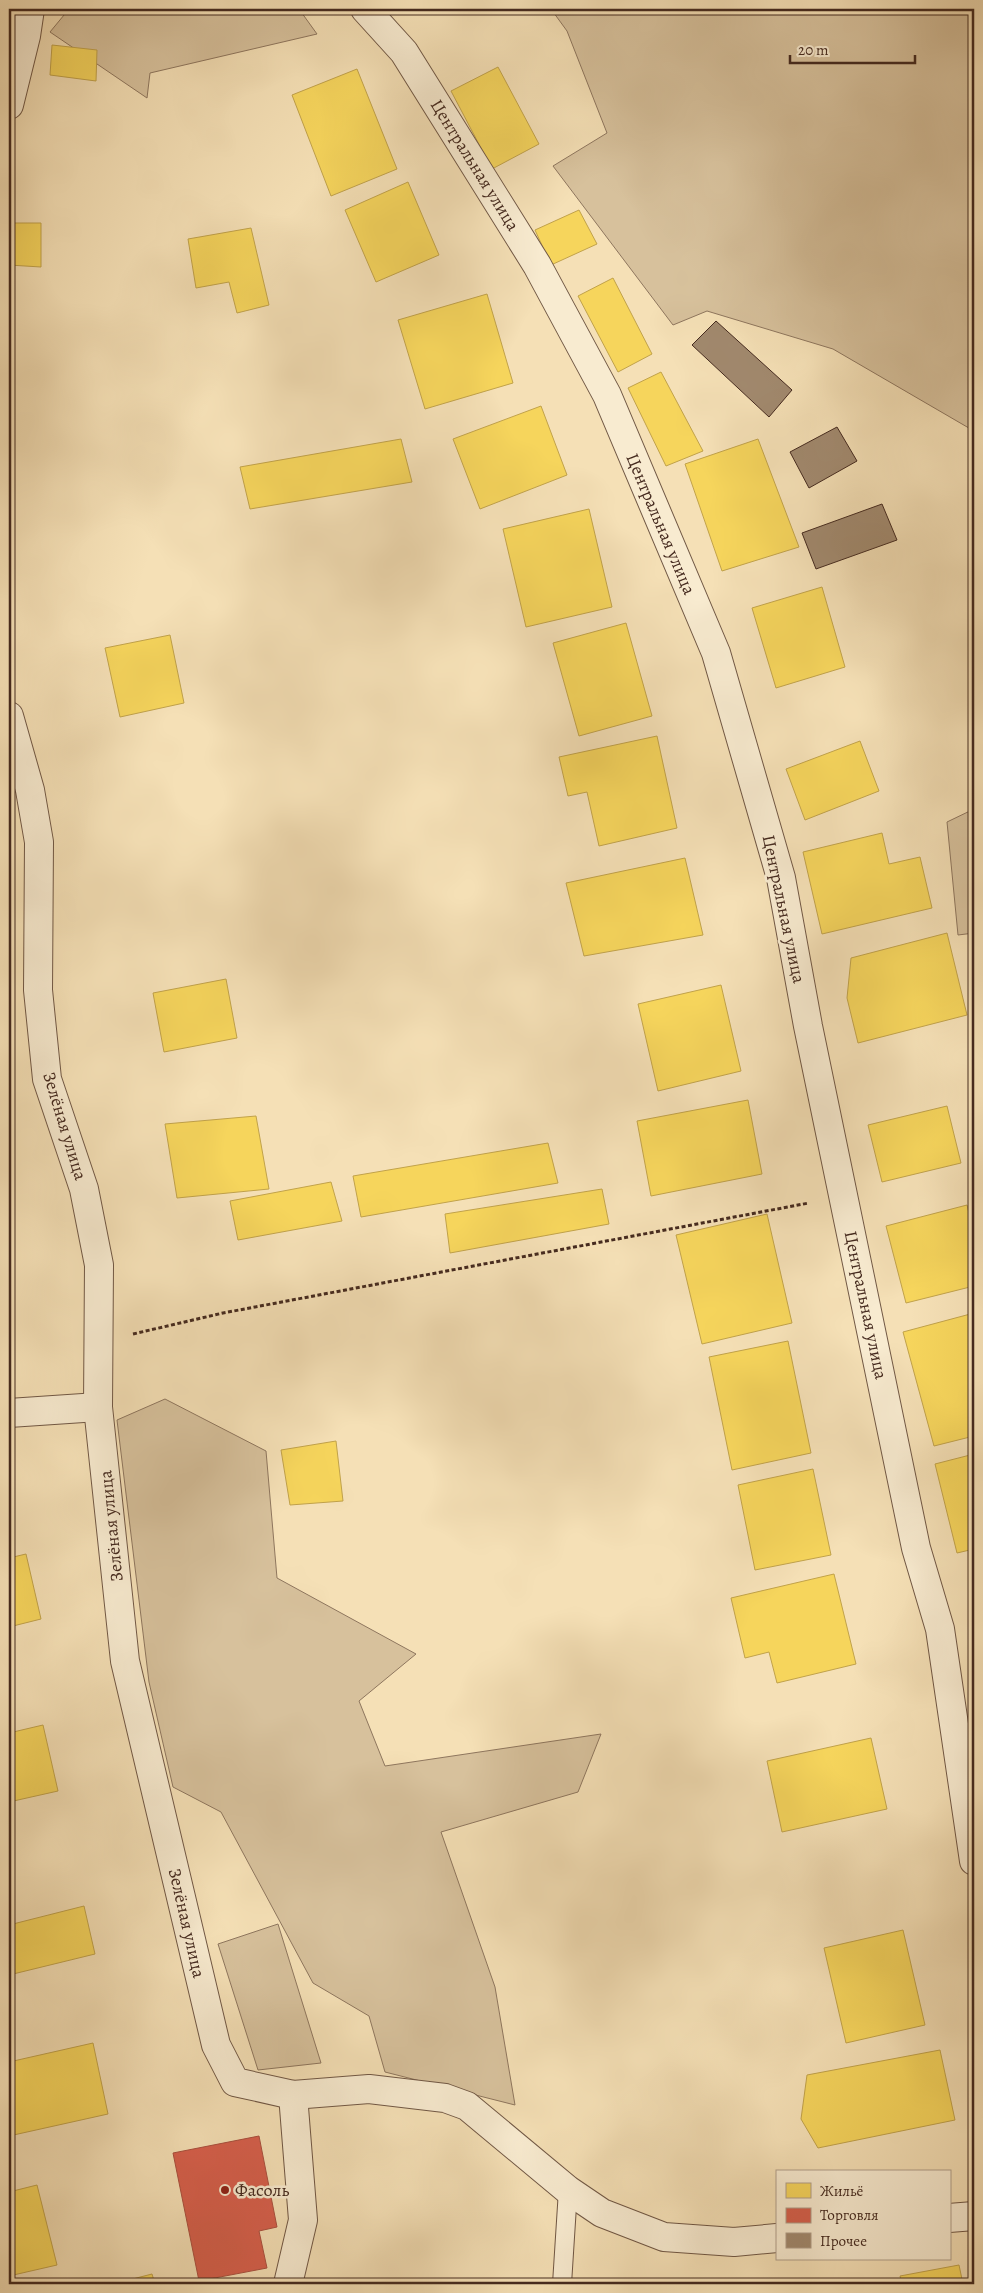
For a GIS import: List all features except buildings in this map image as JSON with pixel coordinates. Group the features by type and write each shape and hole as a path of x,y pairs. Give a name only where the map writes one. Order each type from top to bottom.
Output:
{"street":[{"path":"9,104 26,36 30,9"},
{"name":"Центральная улица","path":"365,9 404,52 542,274 608,395 716,653 781,878 808,1026 916,1548 940,1628 974,1861"},
{"name":"Зелёная улица","path":"9,716 30,790 39,842 38,990 47,1079 84,1189 99,1265 98,1406 126,1661 216,2045 235,2082 293,2095"},
{"path":"9,1413 98,1406"},
{"path":"288,2284 303,2220 293,2095 369,2088 445,2098 466,2106 568,2190 602,2213 664,2237 734,2242 776,2238"},
{"path":"950,2218 974,2216"}],"lane":[{"path":"562,2284 568,2190"}],"path":[{"path":"98,1342 223,1313 844,1197"}],"shaded area":[{"path":"69,9 299,9 317,34 150,73 147,98 50,32"},
{"path":"551,9 974,9 974,431 833,349 707,311 673,325 553,166 607,133 567,31"},
{"path":"974,809 974,933 958,935 947,822"},
{"path":"165,1399 266,1451 277,1578 416,1654 359,1701 385,1766 601,1734 578,1792 441,1832 495,1987 515,2105 385,2072 369,2016 313,1983 221,1812 173,1787 149,1682 117,1420"},
{"path":"278,1924 321,2063 258,2070 218,1944"}],"place":[{"name":"Фасоль","path":"225,2190"}]}
